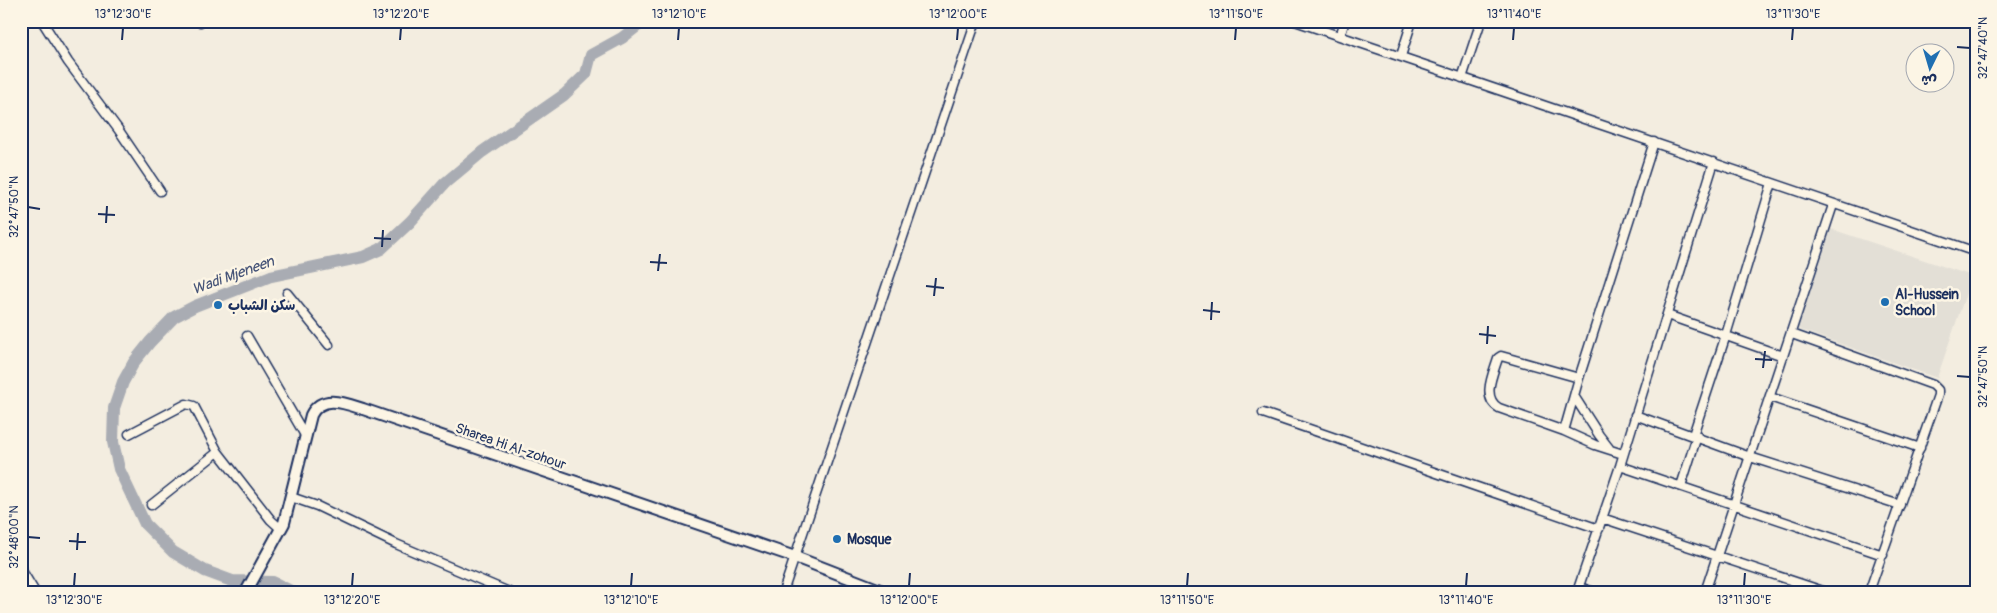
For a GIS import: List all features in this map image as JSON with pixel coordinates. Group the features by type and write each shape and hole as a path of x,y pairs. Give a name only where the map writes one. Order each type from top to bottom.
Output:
{"street":[{"path":"42,21 68,62 160,191"},
{"path":"783,592 976,21"},
{"path":"1295,21 1976,252"},
{"path":"1340,36 1345,21"},
{"path":"1401,56 1412,21"},
{"path":"1462,78 1481,21"},
{"path":"1564,431 1654,142"},
{"path":"1594,592 1578,589 1620,466 1714,162"},
{"path":"1681,486 1772,182"},
{"path":"1705,592 1834,204"},
{"path":"287,293 329,345"},
{"path":"1666,315 1783,356"},
{"path":"1792,334 1937,386 1938,395 1869,592"},
{"path":"247,336 306,437"},
{"path":"1579,378 1504,356 1498,358 1489,395 1493,405 1623,454"},
{"path":"1574,396 1609,448"},
{"path":"1770,397 1920,448"},
{"name":"Sharea Hi Al-zohour","path":"246,592 281,529 291,497 311,415 316,406 331,401 344,403 795,557 885,592"},
{"path":"129,434 186,404 191,404 197,409 218,452 271,520 281,529"},
{"path":"1263,413 1599,529"},
{"path":"1635,415 1750,457 1900,505"},
{"path":"151,505 218,452"},
{"path":"1620,466 1883,555"},
{"path":"291,497 317,506 396,544 509,592"},
{"path":"1602,518 1826,592"},
{"path":"21,569 35,592"}],"shaded area":[{"name":"Al-Hussein School","path":"1831,229 1972,276 1937,378 1798,329"}],"waterway":[{"name":"Wadi Mjeneen","path":"293,592 273,582 232,581 205,571 173,552 145,524 119,469 113,442 114,408 123,382 134,362 174,317 195,306 271,276 363,257 381,249 410,222 445,183 482,152 564,95 586,74 591,55 622,38 644,21"}],"place":[{"name":"Al-Hussein School","path":"1885,302"},
{"name":"سكن الشباب","path":"218,305"},
{"name":"Mosque","path":"837,539"}]}
